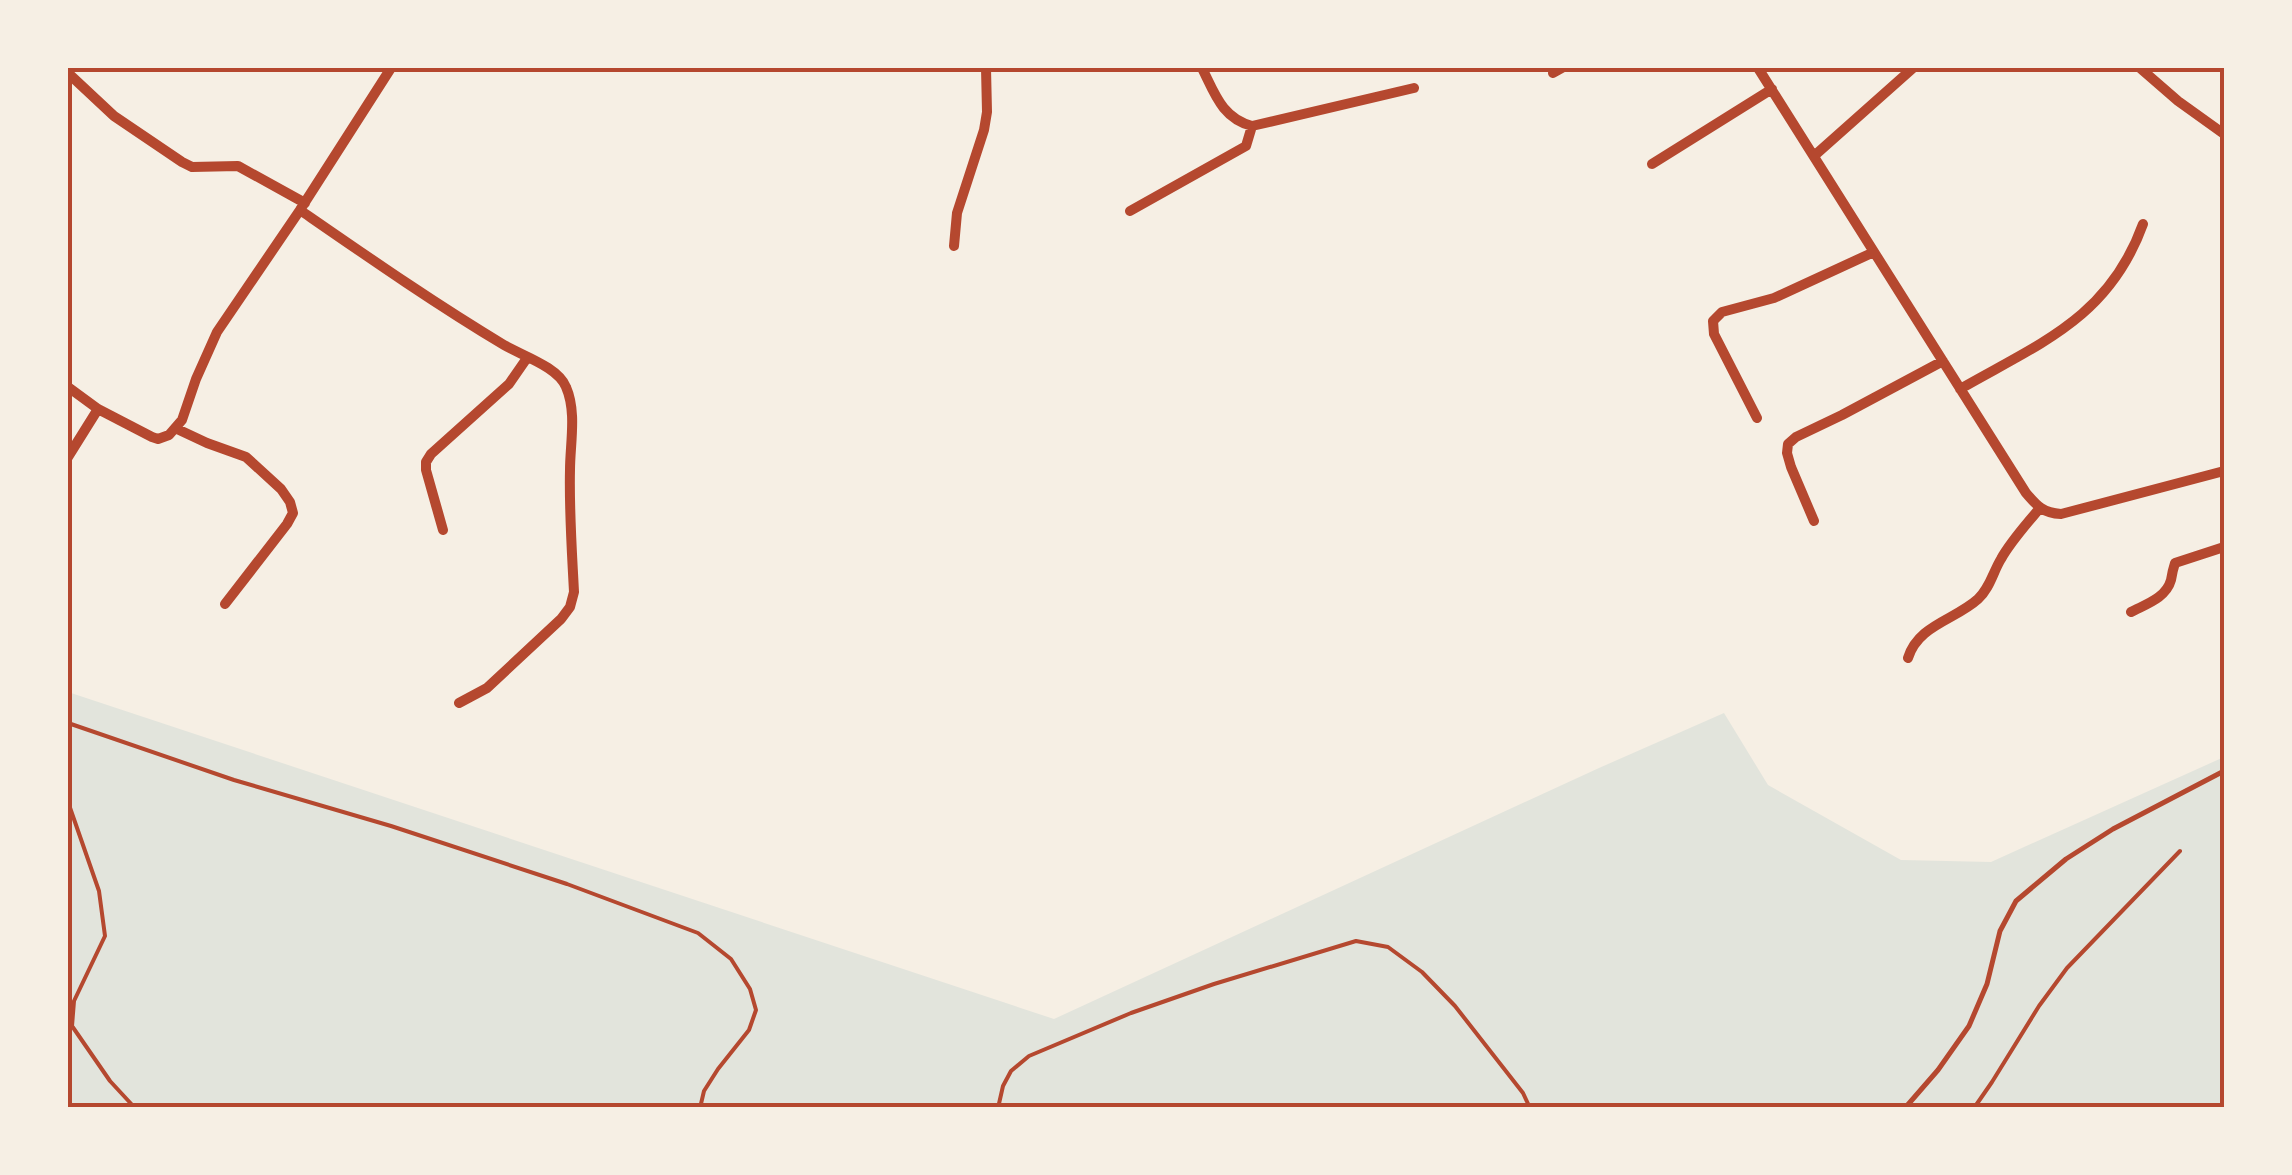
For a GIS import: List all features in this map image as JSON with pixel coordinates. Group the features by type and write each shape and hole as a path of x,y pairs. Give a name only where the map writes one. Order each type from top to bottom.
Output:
{"street":[{"path":"68,388 98,409 158,439 169,435 182,420 217,332 303,207 391,68"},
{"path":"954,246 957,214 984,130 986,68"},
{"path":"1202,68 1227,112 1237,122 1252,126 1414,88"},
{"path":"1758,68 2039,509 2061,514 2224,471"},
{"path":"1814,156 1914,68"},
{"path":"2140,68 2224,134"},
{"path":"68,73 114,116 182,162 192,167 238,166 303,207 449,312 559,376 566,386 572,406 574,592 570,606 487,688 459,703"},
{"path":"1652,164 1772,89"},
{"path":"1130,211 1246,146 1252,126"},
{"path":"1960,389 2078,320 2116,277 2134,249 2143,224"},
{"path":"1757,418 1714,334 1713,321 1722,312 1774,298 1874,252"},
{"path":"443,530 426,462 509,384 527,358"},
{"path":"1814,520 1791,467 1788,444 1942,361"},
{"path":"68,457 98,409"},
{"path":"176,428 246,457 281,490 293,512 225,604"},
{"path":"1908,658 1911,649 1933,626 1982,596 2007,549 2039,509"},
{"path":"2131,612 2165,592 2175,563 2224,547"}],"lane":[{"path":"1905,1108 1969,1026 1986,984 2000,931 2016,901 2066,858 2224,771"}],"path":[{"path":"68,723 234,780 568,884 698,933 731,960 750,989 756,1010 749,1030 704,1091 700,1108"},
{"path":"68,802 98,892 105,936 74,1001 72,1026 110,1082 135,1108"},
{"path":"1974,1108 2067,968 2180,851"},
{"path":"998,1108 1011,1071 1029,1056 1131,1012 1356,941 1388,947 1422,972 1455,1006 1523,1093 1530,1108"}],"shaded area":[{"path":"68,692 1054,1019 1724,713 1768,785 1901,860 1991,862 2224,757 2224,1107 68,1108"}]}
